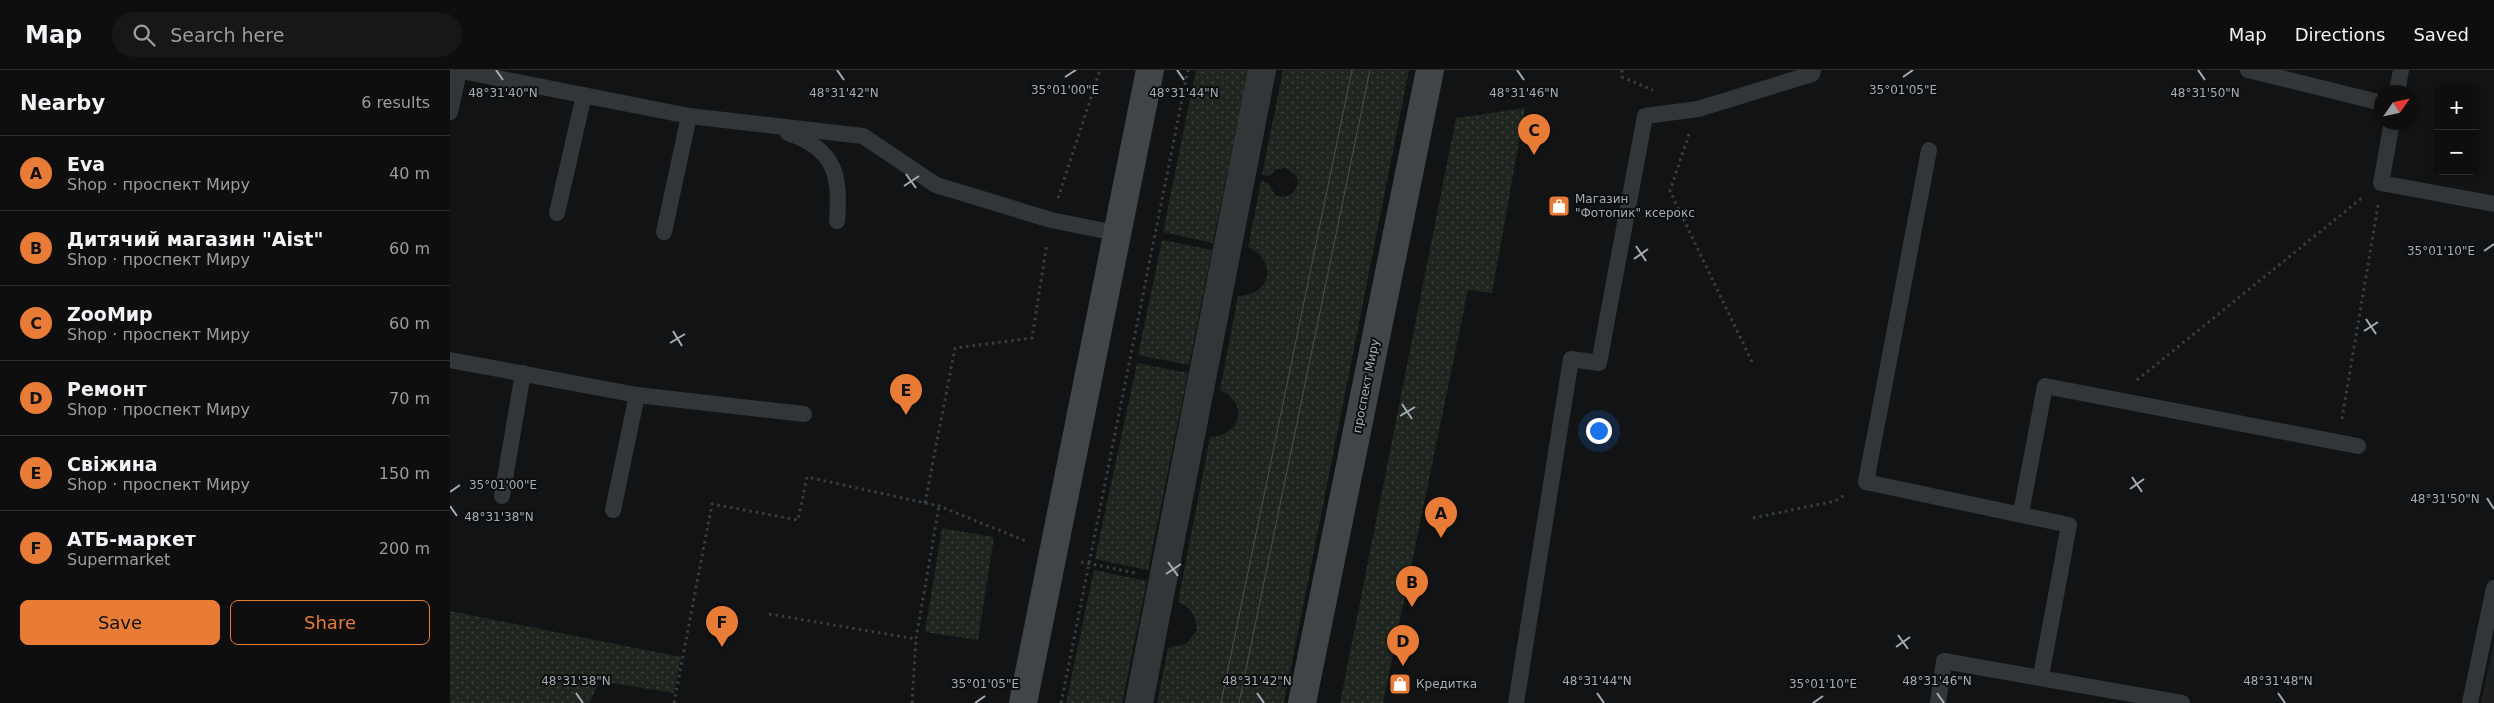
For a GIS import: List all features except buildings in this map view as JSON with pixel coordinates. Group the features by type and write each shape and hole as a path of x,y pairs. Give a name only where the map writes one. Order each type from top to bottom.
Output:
{"street":[{"path":"1022,703 1150,70"},
{"path":"1139,703 1262,70"},
{"name":"проспект Миру","path":"1302,703 1430,70"}],"lane":[{"path":"450,112 457,70 688,116 863,136 936,185 1051,220 1116,233"},
{"path":"1516,703 1571,360 1599,363 1645,116 1698,109 1812,74 1813,70"},
{"path":"2248,70 2374,101"},
{"path":"2398,85 2401,70"},
{"path":"557,213 584,95"},
{"path":"664,232 688,116"},
{"path":"762,124 799,137 817,147 828,158 839,184 838,221"},
{"path":"2391,130 2382,182 2494,204"},
{"path":"1929,150 1866,482 2069,524 2041,676"},
{"path":"450,360 523,372 637,395 804,414"},
{"path":"502,496 523,372"},
{"path":"2021,513 2046,386 2358,446"},
{"path":"613,510 637,395"},
{"path":"2470,703 2494,588"},
{"path":"1938,703 1944,661 2041,676 2182,703"}],"path":[{"path":"925,503 955,348 1032,338 1051,220 1100,70"},
{"path":"1061,703 1188,70"},
{"path":"1698,109 1670,191 1753,364"},
{"path":"2113,399 2382,182"},
{"path":"2338,443 2382,182"},
{"path":"674,703 712,504 798,520 807,477 939,506 1053,552 1088,564 1164,579"},
{"path":"1753,518 1835,501 1866,482"},
{"path":"912,703 916,639 939,506"},
{"path":"769,614 916,639"}],"shaded area":[{"path":"1196,70 1248,70 1213,243 1163,232"},
{"path":"1283,70 1409,70 1284,703 1157,703 1168,648 1186,644 1197,630 1196,621 1192,613 1187,607 1178,602 1210,437 1229,431 1235,425 1238,418 1238,410 1235,403 1220,390 1238,296 1258,290 1264,284 1267,276 1264,261 1258,253 1248,247 1261,181 1268,183 1275,195 1280,197 1289,196 1297,186 1297,176 1286,168 1276,169 1270,176 1262,175"},
{"path":"1525,108 1492,293 1468,290 1383,703 1340,703 1456,118"},
{"path":"1162,240 1212,250 1189,365 1138,355"},
{"path":"1137,363 1188,373 1148,570 1095,559"},
{"path":"942,528 994,537 978,640 925,632"},
{"path":"1094,570 1147,581 1122,703 1066,703"},
{"path":"450,611 681,657 674,693 599,681 590,703 450,703"},
{"path":"2494,642 2494,703 2481,703"}],"tram line":[{"path":"1221,703 1352,70"},
{"path":"1239,703 1370,70"}],"place":[{"name":"ZooМир","path":"1534,155"},
{"name":"Магазин \"Фотопик\" ксерокс","path":"1559,206"},
{"name":"Свіжина","path":"906,415"},
{"name":"Eva","path":"1441,538"},
{"name":"Дитячий магазин \"Aist\"","path":"1412,607"},
{"name":"АТБ-маркет","path":"722,647"},
{"name":"Ремонт","path":"1403,666"},
{"name":"Кредитка","path":"1400,684"}]}
